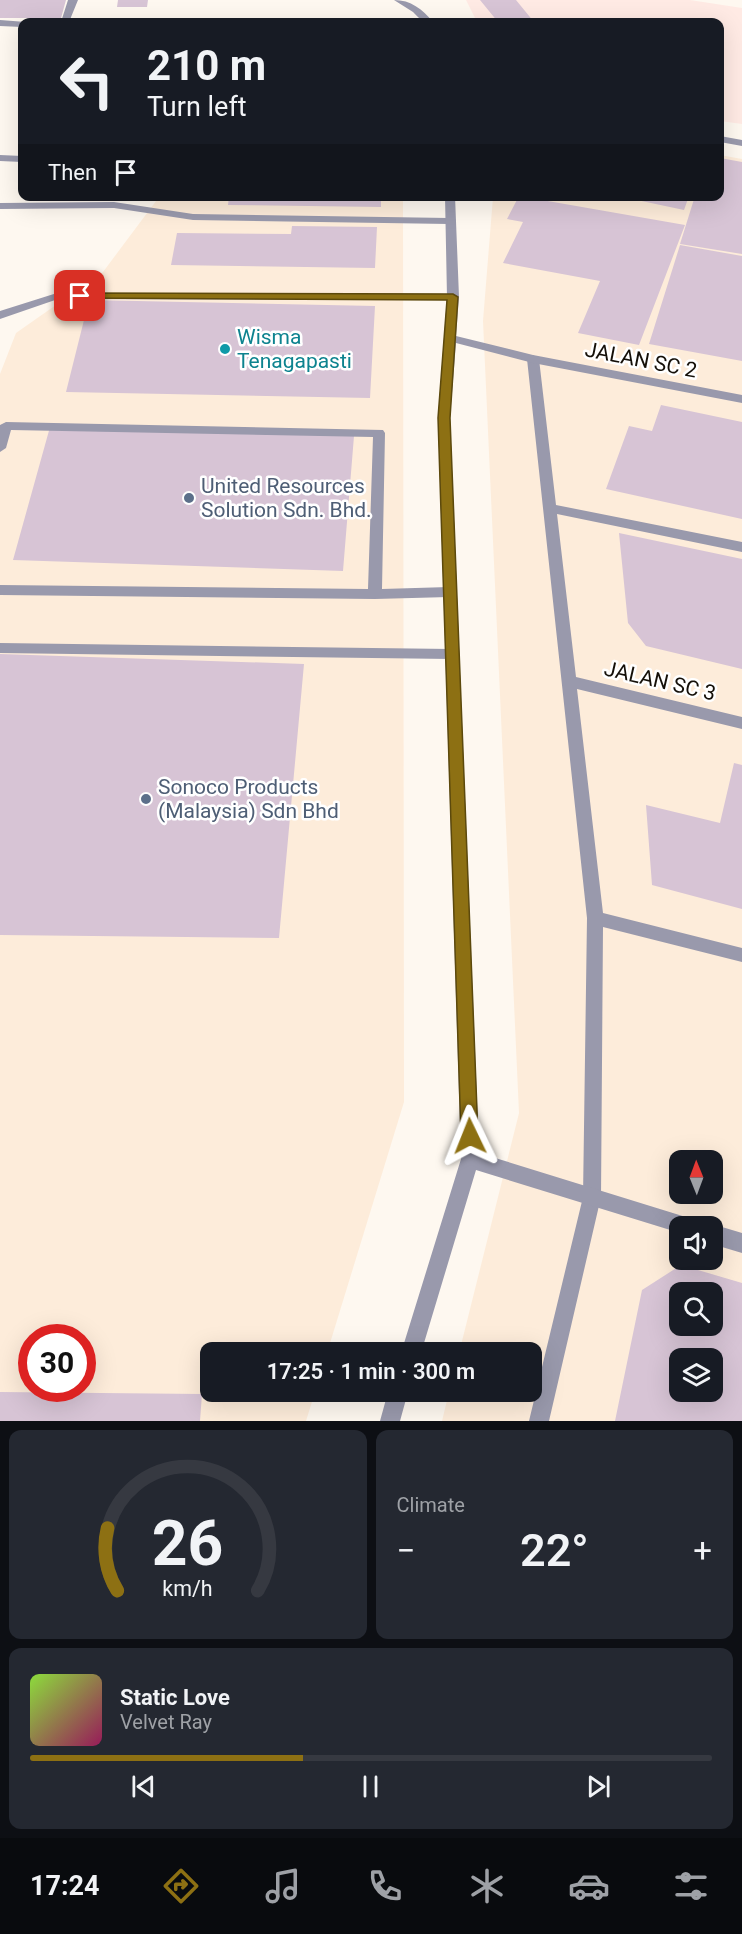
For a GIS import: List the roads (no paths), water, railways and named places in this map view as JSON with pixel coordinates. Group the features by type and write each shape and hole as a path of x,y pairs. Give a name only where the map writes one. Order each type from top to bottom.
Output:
{"street":[{"path":"66,18 73,0"},
{"path":"399,0 416,10 424,18"},
{"path":"0,23 18,24"},
{"path":"724,140 742,143"},
{"path":"0,159 18,159"},
{"path":"414,1342 470,1159 444,418 445,378 451,338 453,297 450,201"},
{"path":"0,206 114,205 193,217 449,221"},
{"path":"0,315 57,296 453,297"},
{"name":"JALAN SC 2","path":"451,338 532,359 742,399"},
{"path":"532,359 595,918 592,1197 539,1421"},
{"path":"0,448 6,426 379,433 375,594"},
{"path":"548,508 742,548"},
{"path":"0,590 375,594 449,592"},
{"path":"0,648 452,654"},
{"name":"JALAN SC 3","path":"568,681 742,723"},
{"path":"595,918 742,955"},
{"path":"470,1159 669,1221"},
{"path":"723,1237 742,1243"},
{"path":"390,1421 396,1402"}],"place":[{"name":"Wisma Tenagapasti","path":"225,349"},
{"name":"United Resources Solution Sdn. Bhd.","path":"189,498"},
{"name":"Sonoco Products (Malaysia) Sdn Bhd","path":"146,799"}]}
